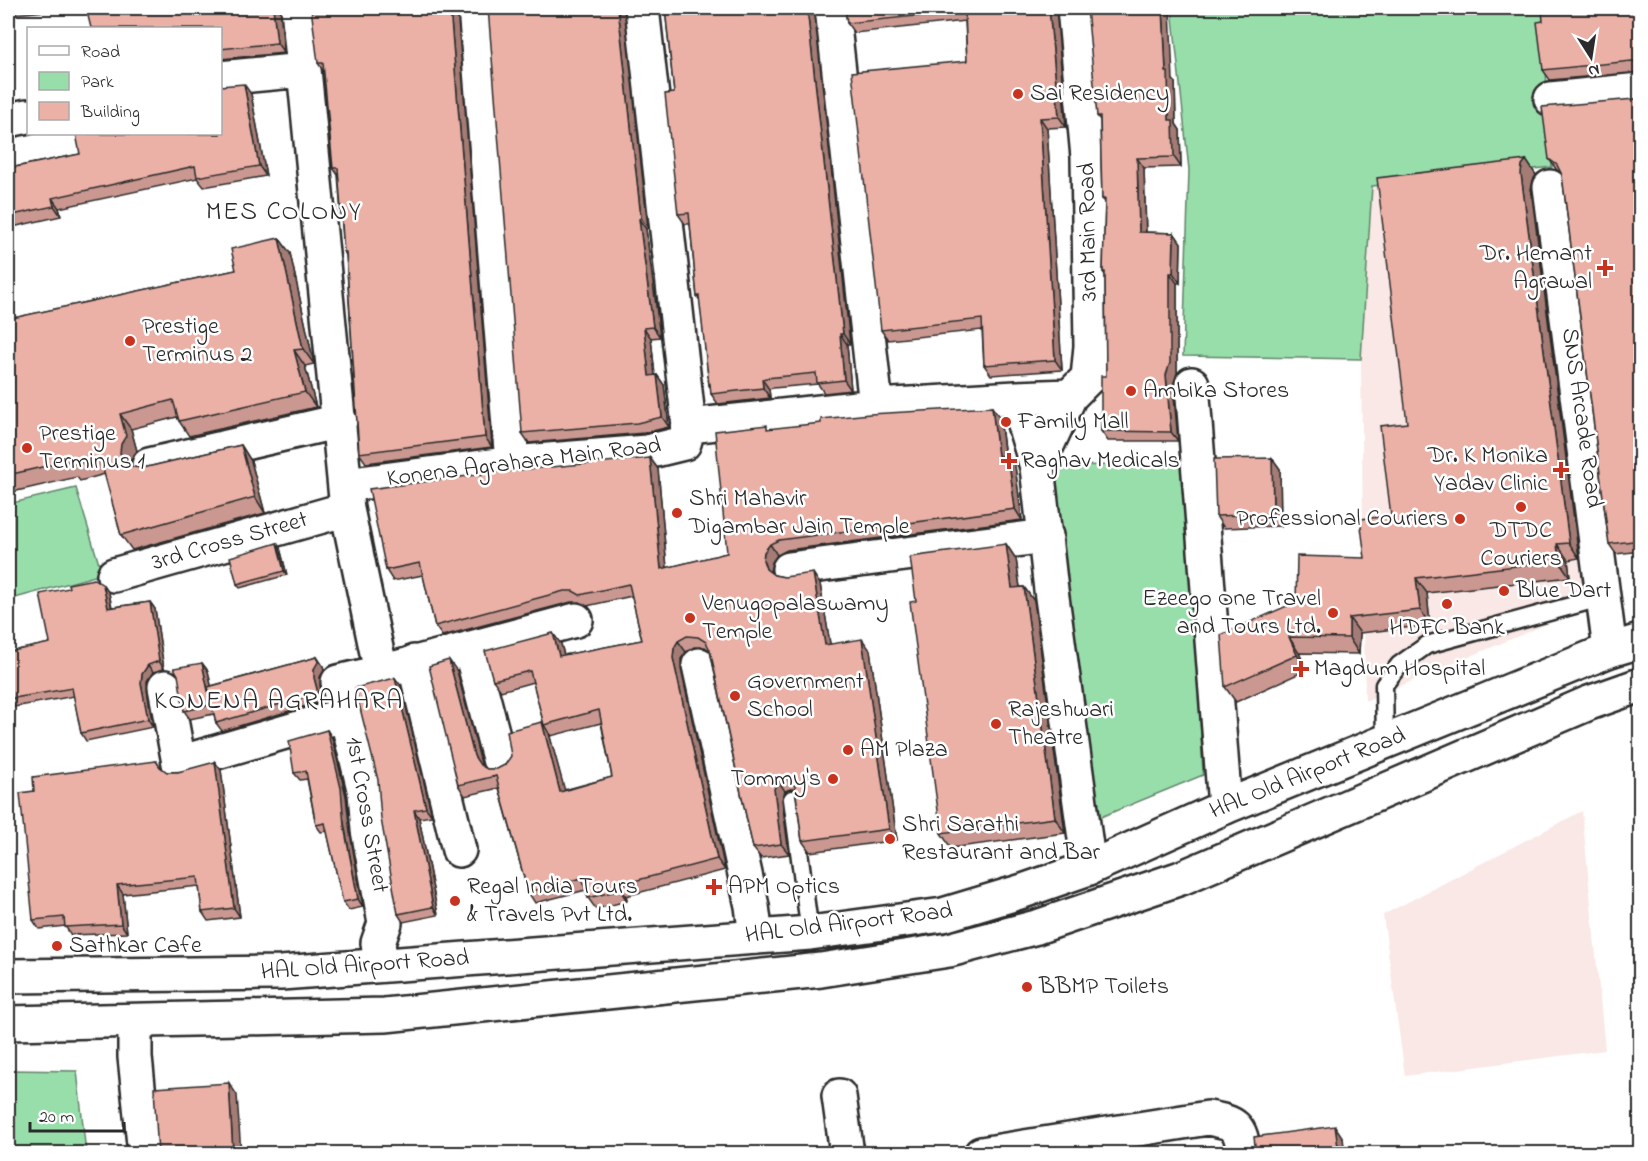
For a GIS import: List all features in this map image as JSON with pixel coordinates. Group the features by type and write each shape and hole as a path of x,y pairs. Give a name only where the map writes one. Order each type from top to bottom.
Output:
{"street":[{"path":"298,8 346,497 381,672 576,620"},
{"path":"475,8 512,462"},
{"path":"642,8 689,426"},
{"path":"832,8 876,406"},
{"name":"3rd Main Road","path":"1037,467 1070,396 1088,378 1091,346 1088,157 1074,8"},
{"path":"222,78 304,70"},
{"path":"1551,99 1641,90"},
{"path":"8,120 27,116"},
{"name":"SNS Arcade Road","path":"1550,187 1610,650"},
{"path":"1192,384 1225,807"},
{"path":"1070,396 1016,398 1037,467 1051,590 1089,868"},
{"name":"Konena Agrahara Main Road","path":"346,497 512,462 647,452 684,443 689,426 876,406 1016,398"},
{"path":"149,465 340,421"},
{"name":"3rd Cross Street","path":"114,574 346,497"},
{"path":"789,569 1046,536"},
{"name":"HAL Old Airport Road","path":"8,976 281,973 810,933 943,915 1089,868 1225,807 1610,650 1641,641"},
{"path":"470,648 500,762"},
{"path":"414,662 459,850"},
{"path":"699,665 752,906 756,937"},
{"name":"1st Cross Street","path":"381,672 338,682 366,793 368,830 385,923 378,943 381,965"},
{"name":"HAL Old Airport Road","path":"8,1023 385,1015 821,970 949,950 1037,927 1181,878 1589,703 1641,685"},
{"path":"165,687 180,763 347,714"},
{"path":"943,915 949,950"},
{"path":"135,1022 135,1057 145,1154"},
{"path":"839,1096 847,1154"},
{"path":"990,1153 1208,1118 1236,1126 1241,1135 1244,1154"}],"lane":[{"path":"1384,742 1384,685 1399,665 1427,645 1604,597"},
{"path":"792,799 810,933"}],"shaded area":[{"path":"1532,170 1587,607 1365,701 1361,359 1372,186"},
{"path":"1582,811 1605,1050 1405,1076 1383,915"}],"green space":[{"path":"1172,8 1542,8 1552,167 1372,186 1361,359 1183,356 1189,170"},
{"path":"1187,464 1203,775 1096,819 1051,466"},
{"path":"76,488 102,574 8,600 8,504"},
{"path":"8,1070 77,1071 86,1153 8,1153"}],"building":[{"path":"86,8 273,8 277,43 222,49 222,27 91,27"},
{"path":"311,8 450,8 485,437 359,453 346,252 344,252 338,168 333,168 323,63 318,63"},
{"path":"488,8 618,8 641,218 639,219 653,327 644,328 649,376 657,375 662,417 637,423 522,433"},
{"path":"665,8 807,8 843,334 840,334 844,380 817,383 816,373 766,378 762,379 763,388 711,394 699,296 697,297 689,213 678,214 665,94 674,93"},
{"path":"845,8 1049,8 1059,117 1040,118 1055,360 984,365 982,319 881,330 852,72 967,61 965,11 847,23"},
{"path":"1087,8 1163,8 1169,120 1173,120 1174,157 1137,158 1139,232 1174,233 1173,273 1170,273 1170,363 1166,375 1171,432 1101,431 1101,376 1106,376 1105,272 1103,272 1105,199 1102,199 1100,116 1097,116"},
{"path":"1542,8 1641,8 1641,63 1632,61 1543,70 1537,22 1543,21"},
{"path":"244,84 259,166 197,177 195,166 52,198 54,206 8,216 8,157 10,168 80,154 76,135 222,135 222,86"},
{"path":"1641,97 1641,540 1609,544 1562,175 1557,165 1549,159 1542,107"},
{"path":"1526,160 1522,165 1521,174 1569,543 1557,544 1559,561 1416,578 1420,610 1349,618 1349,638 1289,637 1297,655 1225,687 1221,635 1296,602 1297,556 1365,558 1360,519 1391,516 1380,426 1407,423 1377,178"},
{"path":"279,238 303,349 294,350 305,392 179,421 173,400 120,414 126,436 121,444 120,453 124,462 132,467 143,468 241,445 255,497 121,535 100,458 69,465 68,461 8,475 8,319 236,270 231,249"},
{"path":"992,407 998,456 1008,455 1015,509 779,540 770,544 764,552 763,560 766,569 774,575 784,577 813,573 825,645 862,639 889,829 802,841 795,786 789,779 783,778 778,780 774,789 781,844 753,848 710,650 706,642 698,637 687,636 678,641 674,648 673,658 717,859 619,885 620,890 588,898 582,878 528,892 496,776 458,785 429,666 449,660 474,756 480,765 487,769 497,769 505,765 511,756 507,731 542,722 560,792 612,777 599,710 544,725 530,671 493,680 485,651 553,633 559,656 642,640 629,584 580,595 573,591 564,591 435,626 420,563 386,570 369,489 506,471 650,458 661,569 727,553 715,431 767,425 767,429 821,423 821,419 870,414"},
{"path":"1272,458 1273,514 1216,516 1214,459"},
{"path":"277,543 284,571 237,584 230,557"},
{"name":"Rajeshwari Theatre","path":"1006,544 1012,588 1024,587 1055,818 941,833 910,602 916,601 910,557"},
{"path":"94,579 103,585 108,608 150,602 159,661 148,665 142,674 141,683 148,719 81,733 72,688 8,699 8,652 50,643 40,594 69,588 68,584"},
{"path":"317,657 314,678 318,693 216,723 208,687"},
{"path":"202,663 211,705 184,711 178,675 174,668"},
{"path":"395,678 426,808 414,810 433,907 398,914 381,819 378,780 355,688"},
{"path":"327,730 341,788 344,826 358,899 343,902 325,823 316,825 306,771 294,773 289,741"},
{"path":"156,761 167,772 178,772 215,762 234,908 202,912 198,877 117,885 121,924 65,927 64,917 33,920 20,793 34,791 33,777"},
{"path":"229,1083 233,1154 158,1154 154,1088"},
{"path":"1335,1126 1339,1154 1256,1154 1254,1137"}],"place":[{"name":"Sai Residency","path":"1018,94"},
{"name":"Dr. Hemant Agrawal","path":"1605,268"},
{"name":"Prestige Terminus 2","path":"130,341"},
{"name":"Ambika Stores","path":"1131,391"},
{"name":"Family Mall","path":"1006,422"},
{"name":"Prestige Terminus 1","path":"27,448"},
{"name":"Raghav Medicals","path":"1009,461"},
{"name":"Dr. K Monika Yadav Clinic","path":"1561,470"},
{"name":"DTDC Couriers","path":"1521,507"},
{"name":"Shri Mahavir Digambar Jain Temple","path":"677,513"},
{"name":"Professional Couriers","path":"1460,519"},
{"name":"Blue Dart","path":"1504,591"},
{"name":"HDFC Bank","path":"1447,604"},
{"name":"Ezeego One Travel and Tours Ltd.","path":"1333,613"},
{"name":"Venugopalaswamy Temple","path":"690,618"},
{"name":"Magdum Hospital","path":"1301,669"},
{"name":"Government School","path":"735,696"},
{"name":"Rajeshwari Theatre","path":"996,724"},
{"name":"AM Plaza","path":"848,750"},
{"name":"Tommy's","path":"833,779"},
{"name":"Shri Sarathi Restaurant and Bar","path":"890,839"},
{"name":"APM Optics","path":"714,887"},
{"name":"Regal India Tours & Travels Pvt Ltd.","path":"455,901"},
{"name":"Sathkar Cafe","path":"57,946"},
{"name":"BBMP Toilets","path":"1027,987"}],"district":[{"name":"MES COLONY","path":"284,213"},
{"name":"KONENA AGRAHARA","path":"279,702"}]}
